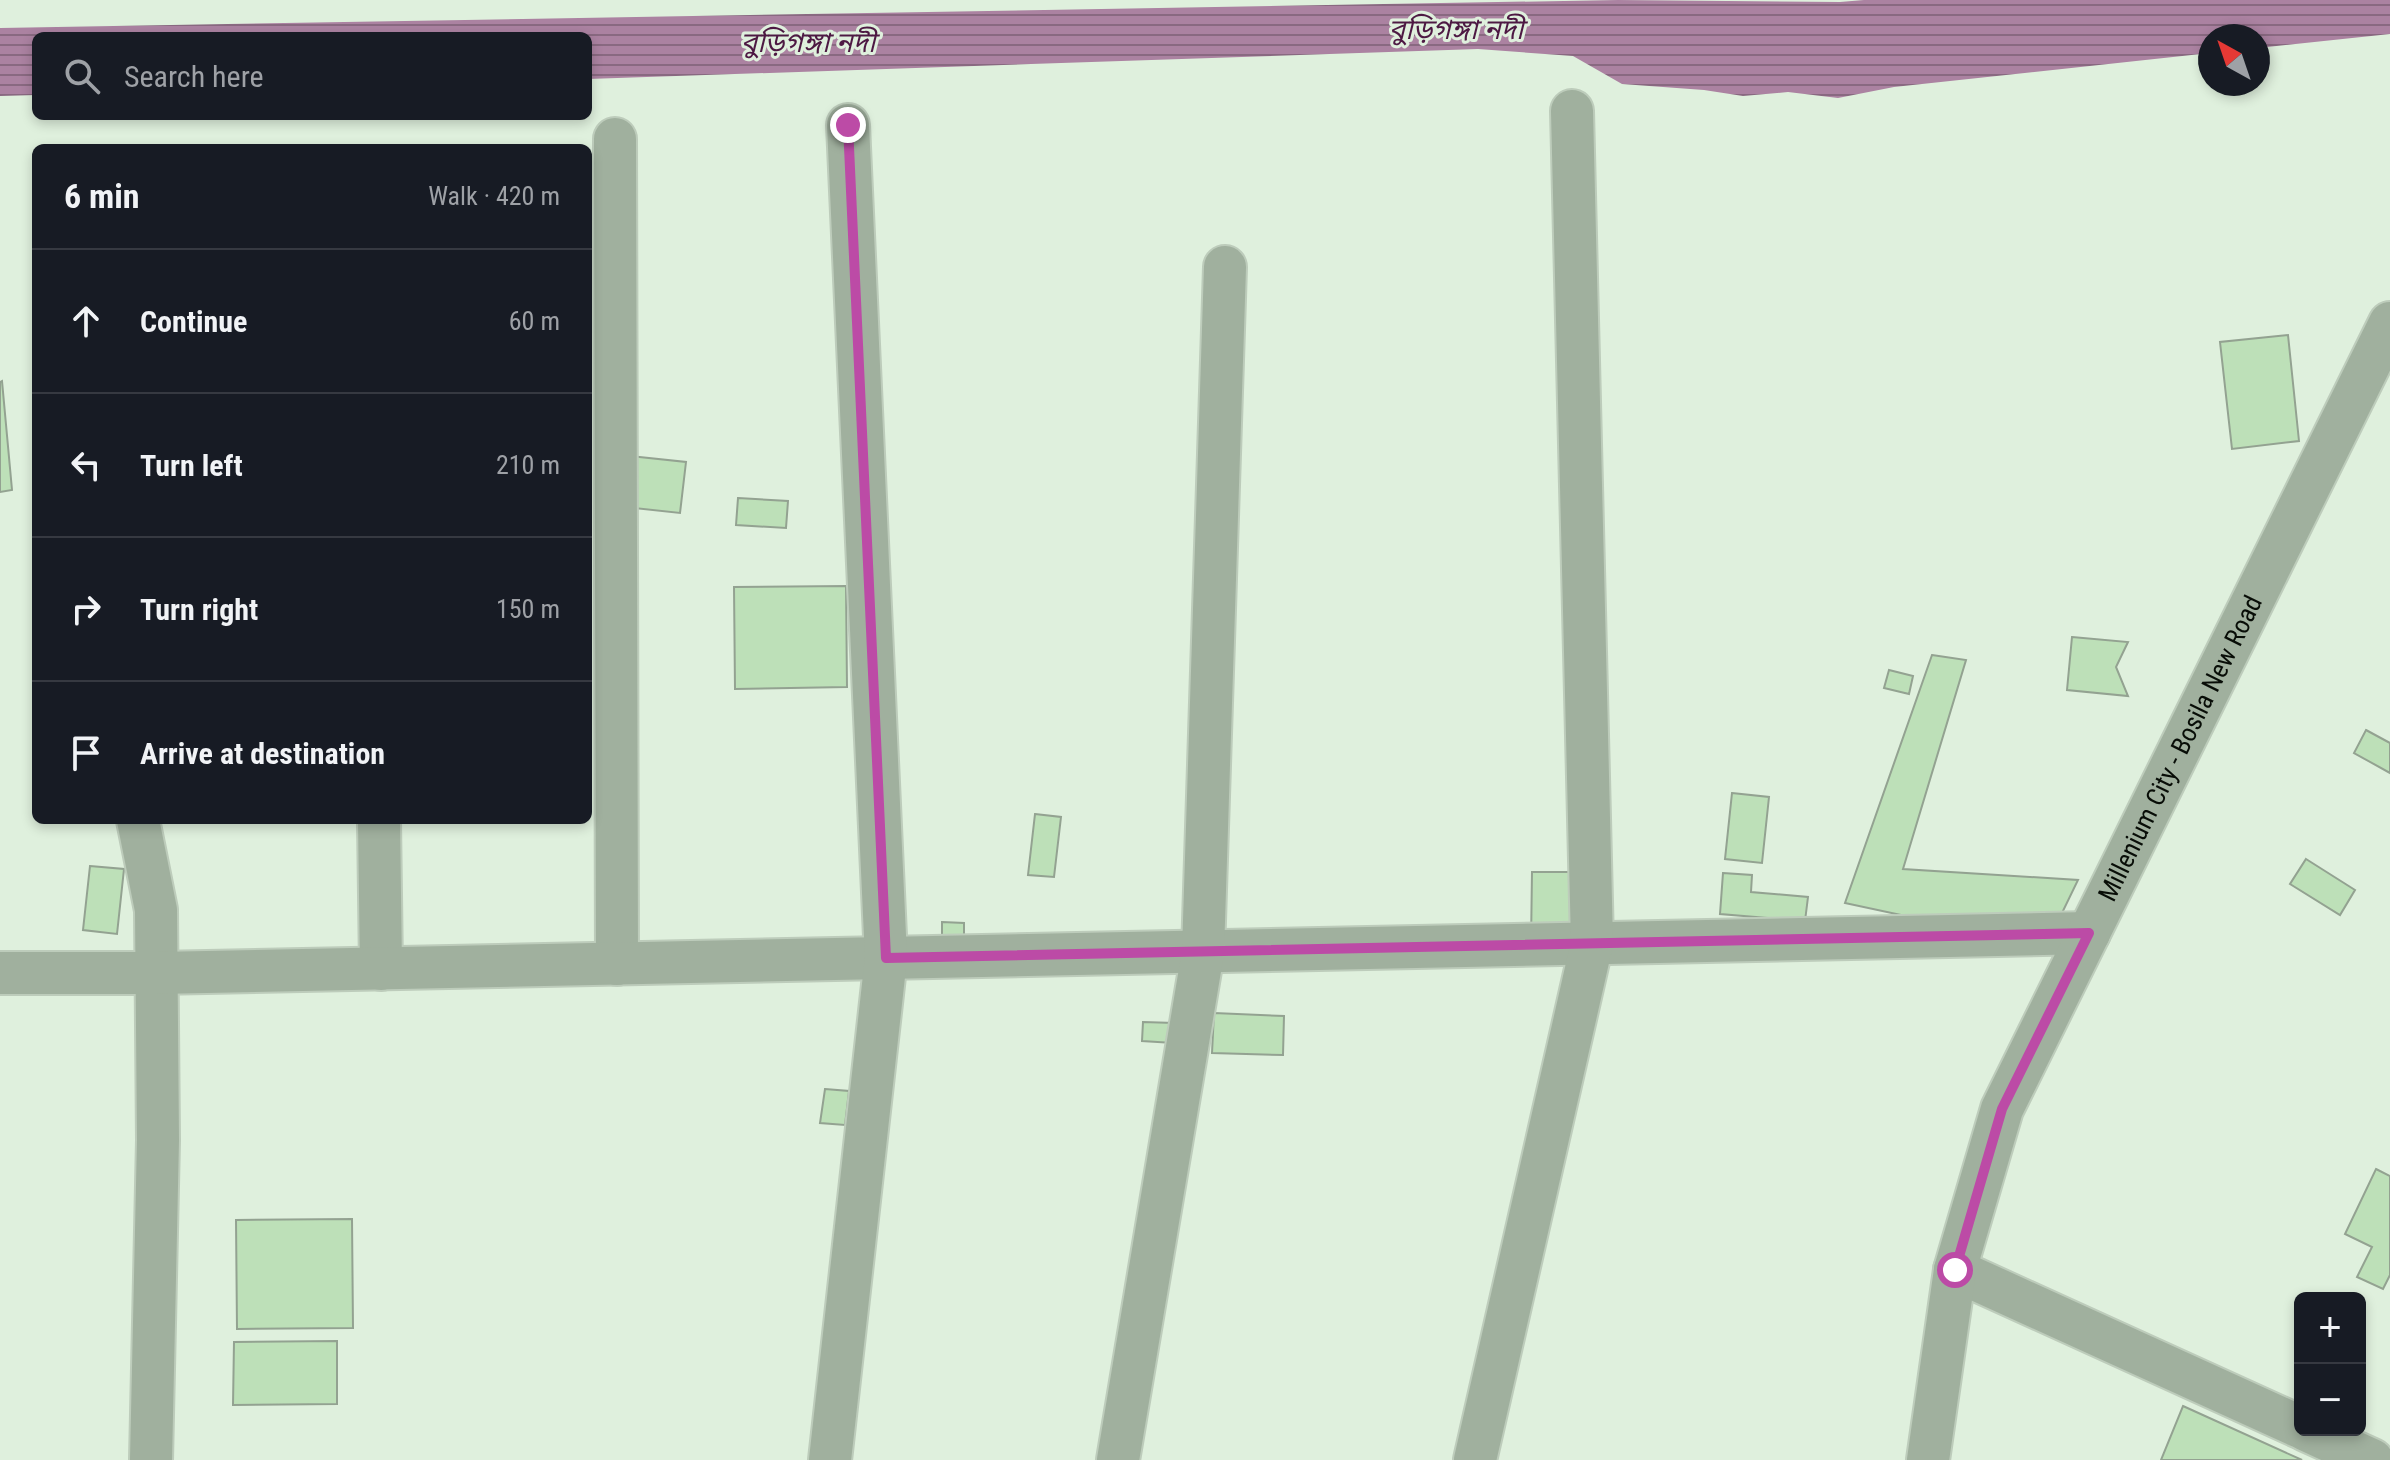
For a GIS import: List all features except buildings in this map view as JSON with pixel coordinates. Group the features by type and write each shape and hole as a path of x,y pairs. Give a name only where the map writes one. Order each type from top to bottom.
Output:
{"street":[{"path":"1475,1460 1592,943 1572,111"},
{"path":"830,1460 886,958 848,125"},
{"path":"615,139 617,964"},
{"path":"1118,1460 1203,952 1225,267"},
{"name":"Millenium City - Bosila New Road","path":"1928,1460 1955,1270 2002,1109 2390,323"},
{"path":"139,824 156,910 158,1140 151,1460"},
{"path":"379,824 381,969"},
{"path":"0,973 381,969 2089,933"},
{"path":"1955,1270 2294,1424"},
{"path":"2319,1436 2372,1460"}],"water":[{"name":"বুড়িগঙ্গা নদী","path":"1618,0 2390,0 2390,34 2270,47 2270,24 2198,24 2198,54 1894,87 1838,98 1788,92 1743,96 1622,84 1573,56 1478,49 592,79 592,32 32,32 32,95 0,96 0,28"}],"route":[{"path":"848,125 886,958 2089,933 2002,1109 1955,1270"}]}
